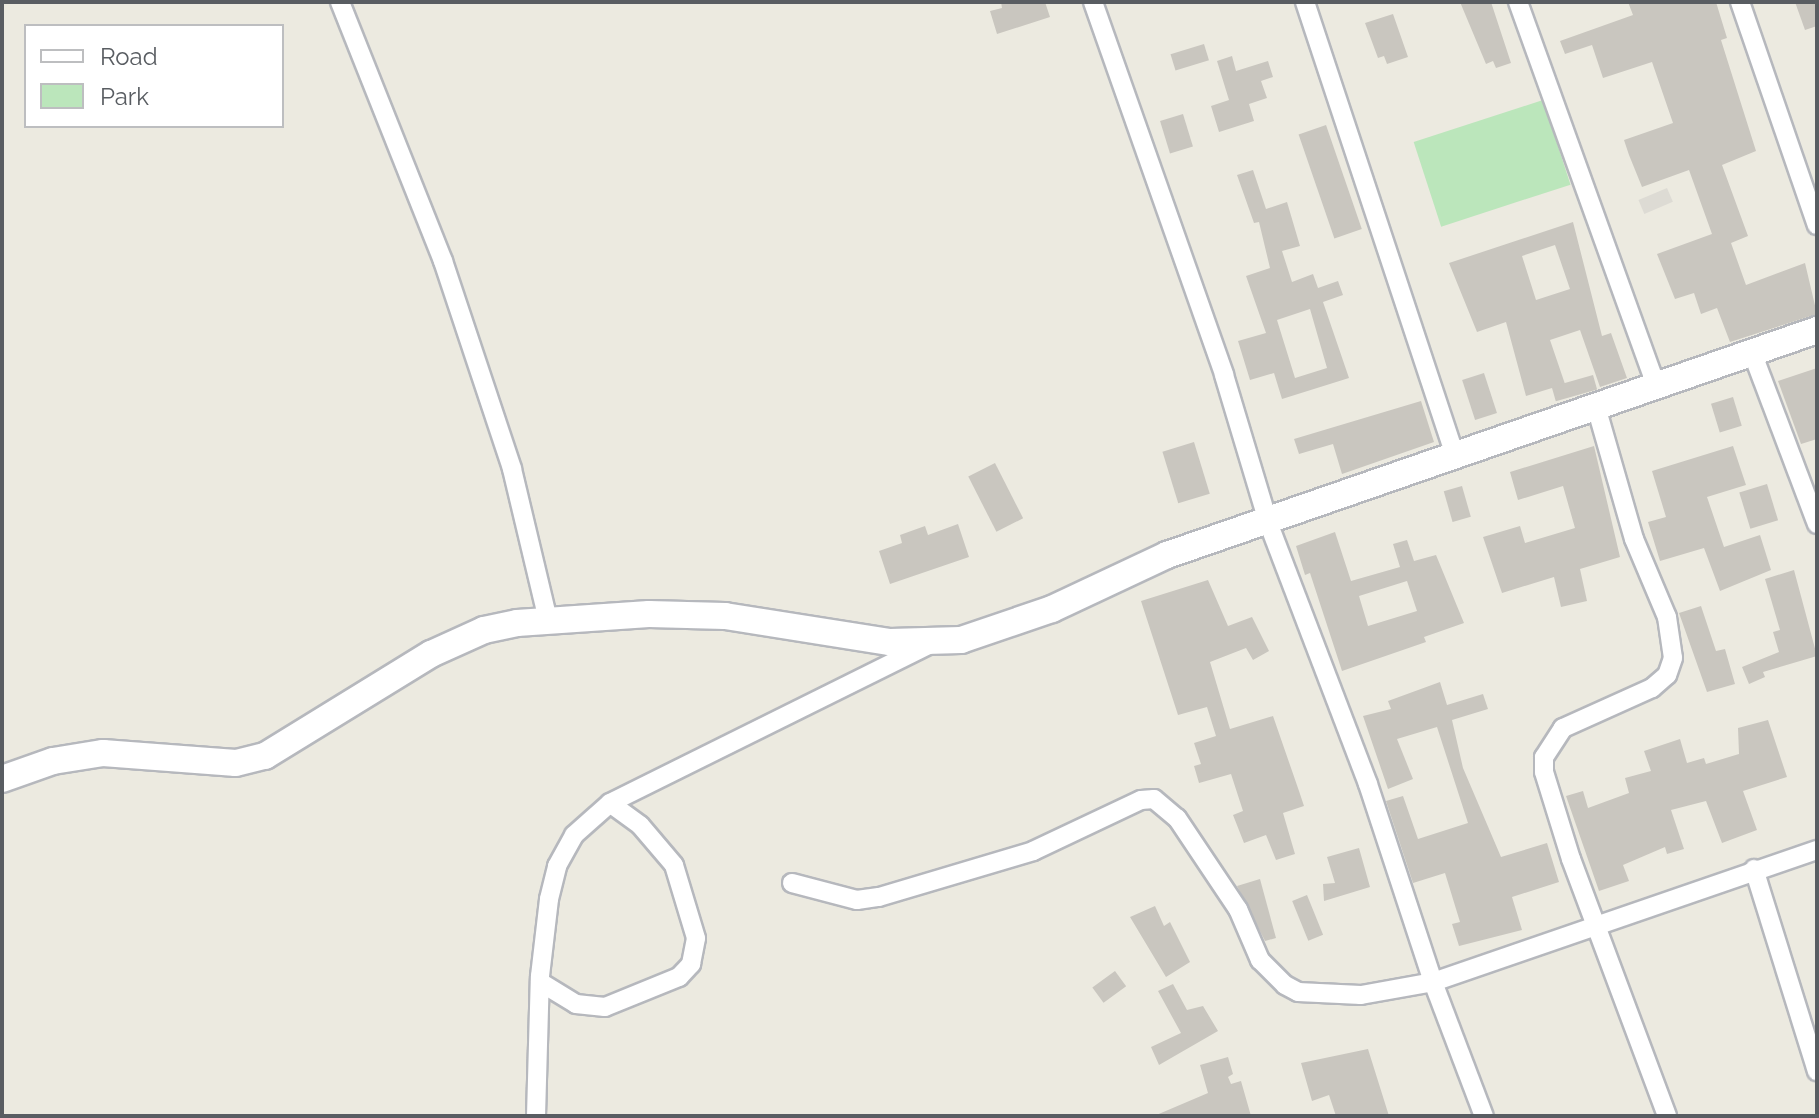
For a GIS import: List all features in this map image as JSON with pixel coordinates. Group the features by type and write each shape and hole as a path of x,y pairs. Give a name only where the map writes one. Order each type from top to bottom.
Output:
{"street":[{"path":"340,2 380,91 448,275 512,469 548,620"},
{"path":"1093,2 1224,375 1268,522 1368,784 1433,982 1484,1116"},
{"path":"1305,2 1456,458"},
{"path":"1518,2 1657,388"},
{"path":"1740,2 1817,225"},
{"path":"2,779 53,761 103,753 236,763 265,756 431,654 484,630 548,620 725,616 890,642 932,643 993,631 1167,555 1597,410 1817,330"},
{"path":"1752,352 1817,524"},
{"path":"1597,410 1634,539 1674,642 1667,675 1652,688 1563,728 1544,757 1555,812 1667,1116"},
{"path":"536,1116 540,982 557,866 574,835 610,803 932,643"},
{"path":"792,883 857,900 879,897 1033,851 1128,806 1154,799 1177,818 1238,909 1260,960 1285,985 1298,992 1361,995 1433,982 1754,869 1817,850"},
{"path":"540,982 576,1004 605,1007 679,977 691,964 696,938 674,865 640,825 610,803"},
{"path":"1754,869 1817,1071"}],"shaded area":[{"path":"1667,188 1673,202 1644,214 1638,200"}],"green space":[{"path":"1543,100 1571,185 1441,227 1414,142"}],"building":[{"path":"1001,2 1045,2 1050,17 997,34 990,11 1002,8"},
{"path":"1460,2 1491,2 1511,63 1496,68 1493,61 1486,64"},
{"path":"1628,2 1716,2 1727,38 1721,40 1756,151 1722,165 1748,236 1731,243 1746,285 1805,263 1817,314 1730,342 1717,308 1701,314 1694,293 1675,299 1657,254 1712,234 1689,170 1642,187 1629,155 1624,140 1673,123 1652,62 1603,78 1592,45 1565,54 1560,41 1633,15"},
{"path":"1795,2 1817,2 1817,26 1805,30"},
{"path":"1393,14 1408,57 1387,64 1384,56 1378,58 1365,23"},
{"path":"1204,44 1209,60 1175,70 1171,54"},
{"path":"1232,56 1236,71 1268,61 1273,77 1261,81 1267,98 1249,104 1254,121 1219,132 1211,106 1229,100 1217,61"},
{"path":"1183,114 1193,147 1170,154 1160,121"},
{"path":"1326,125 1362,229 1334,238 1299,134"},
{"path":"1253,170 1266,209 1287,202 1300,246 1282,251 1292,282 1313,274 1318,288 1338,281 1343,295 1323,302 1349,378 1282,399 1274,373 1250,380 1238,341 1266,333 1246,276 1270,268 1259,222 1254,223 1237,175","holes":["1310,309 1327,368 1295,378 1277,320"]},
{"path":"1573,222 1602,336 1611,333 1627,378 1600,387 1580,330 1550,340 1565,384 1526,396 1506,322 1477,332 1449,263","holes":["1555,245 1570,289 1536,300 1522,256"]},
{"path":"1817,368 1817,439 1801,444 1778,381"},
{"path":"1484,373 1497,413 1475,420 1462,380"},
{"path":"1593,375 1597,389 1556,401 1552,387"},
{"path":"1733,397 1742,426 1720,432 1711,404"},
{"path":"1421,401 1434,442 1342,474 1333,444 1299,454 1294,439"},
{"path":"1194,442 1210,494 1178,503 1162,452"},
{"path":"1594,446 1620,557 1580,569 1587,601 1561,607 1554,577 1502,593 1483,537 1520,526 1525,543 1575,528 1563,486 1518,500 1510,472"},
{"path":"1733,446 1746,485 1707,497 1724,547 1760,535 1771,570 1720,591 1704,548 1660,561 1648,522 1666,517 1652,471"},
{"path":"995,463 1023,518 996,532 968,477"},
{"path":"1767,484 1778,520 1750,529 1739,492"},
{"path":"1462,486 1471,517 1453,522 1444,491"},
{"path":"958,524 969,557 890,584 879,551 902,543 900,535 925,526 928,535"},
{"path":"1335,532 1351,581 1400,567 1393,544 1407,540 1414,561 1436,555 1464,623 1424,637 1426,642 1342,671 1310,573 1305,575 1296,546","holes":["1407,581 1417,611 1368,626 1359,596"]},
{"path":"1794,570 1817,656 1763,672 1765,677 1749,684 1742,667 1779,652 1773,632 1780,630 1765,579"},
{"path":"1208,580 1228,626 1252,617 1269,651 1253,660 1246,648 1210,662 1230,729 1273,716 1304,806 1283,813 1295,854 1276,860 1266,835 1244,843 1233,815 1243,811 1231,774 1199,783 1194,766 1201,764 1194,743 1216,736 1207,707 1178,715 1141,601"},
{"path":"1701,606 1716,651 1725,649 1735,684 1707,692 1679,613"},
{"path":"1440,682 1447,705 1483,694 1488,709 1452,720 1463,768 1501,857 1547,843 1559,882 1512,897 1522,930 1459,946 1452,924 1460,922 1445,873 1413,883 1386,801 1403,796 1418,839 1468,823 1437,727 1397,739 1413,779 1388,789 1363,716 1391,709 1388,701"},
{"path":"1768,720 1787,777 1743,791 1757,830 1722,843 1706,801 1671,810 1684,849 1667,854 1665,847 1623,865 1629,881 1599,891 1566,796 1583,791 1588,808 1629,793 1625,778 1651,771 1644,751 1680,739 1687,763 1704,758 1706,764 1739,754 1738,728"},
{"path":"1359,848 1370,887 1324,901 1323,884 1335,883 1327,857"},
{"path":"1260,879 1276,938 1265,941 1237,886"},
{"path":"1307,895 1323,935 1308,941 1292,901"},
{"path":"1155,906 1164,926 1170,922 1190,962 1166,977 1130,917"},
{"path":"1115,971 1126,986 1104,1003 1092,987"},
{"path":"1173,984 1187,1010 1203,1006 1218,1031 1159,1065 1151,1047 1181,1033 1158,991"},
{"path":"1368,1049 1389,1116 1336,1116 1329,1095 1312,1101 1301,1063"},
{"path":"1228,1057 1233,1074 1228,1077 1231,1084 1241,1081 1251,1116 1154,1116 1208,1093 1200,1065"}]}
